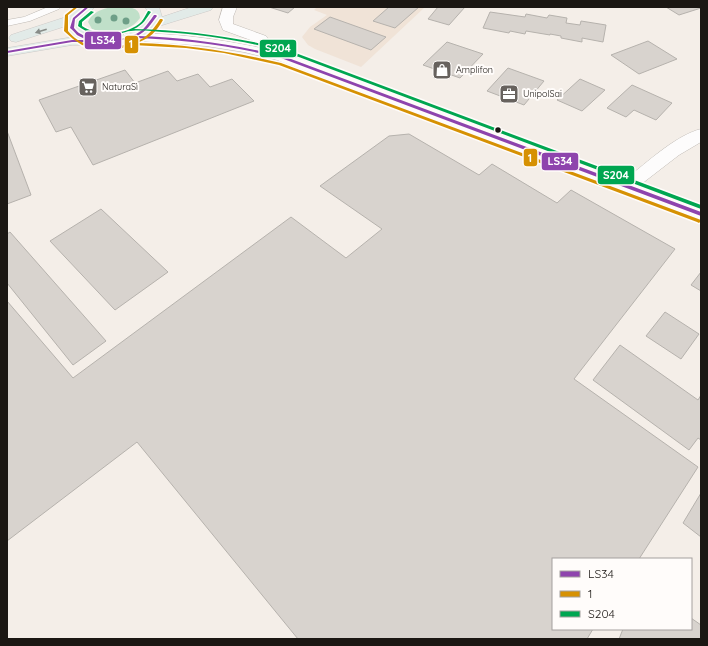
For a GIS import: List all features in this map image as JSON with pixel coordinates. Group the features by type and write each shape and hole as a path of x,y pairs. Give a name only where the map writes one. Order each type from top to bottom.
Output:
{"main road":[{"path":"88,7 77,15 72,25 73,30 77,35 92,41"},
{"path":"130,37 147,29 152,24 156,17 155,10 152,7"},
{"path":"164,7 177,7"},
{"path":"152,24 206,7"},
{"path":"230,7 225,18 225,23 228,27 701,201"},
{"path":"7,40 38,32 74,20"},
{"path":"152,24 276,44"},
{"path":"7,52 72,41 111,41 130,37 158,36 229,44 282,57 701,214"},
{"path":"638,178 672,151 701,134"}],"lane":[{"path":"7,23 27,19 56,7"}],"shaded area":[{"path":"317,7 425,7 361,67 315,49 308,45 302,37 310,27 327,15 314,10"}],"green space":[{"path":"112,7 134,8 137,10 140,18 124,30 105,32 92,29 88,22 92,16 101,10"}],"building":[{"path":"269,7 295,7 288,13"},
{"path":"389,7 419,7 395,28 373,21"},
{"path":"438,7 465,7 449,25 428,19"},
{"path":"666,7 701,7 701,8 679,15"},
{"path":"490,12 525,17 526,14 547,18 549,15 567,18 566,23 580,25 581,21 606,25 603,42 582,38 582,42 561,38 561,36 550,34 526,31 525,34 510,31 509,33 483,28"},
{"path":"330,17 386,37 371,50 314,29"},
{"path":"648,41 677,59 639,74 611,55"},
{"path":"447,42 483,54 460,78 423,65"},
{"path":"508,68 544,81 524,105 487,91"},
{"path":"125,70 135,83 168,71 177,81 198,74 210,87 232,79 254,101 93,165 71,127 56,132 39,100"},
{"path":"580,79 605,90 582,111 557,100"},
{"path":"632,85 672,103 656,120 634,110 626,117 607,108"},
{"path":"7,131 31,195 7,204"},
{"path":"409,134 479,175 492,164 557,203 571,190 675,249 574,379 698,467 640,558 552,558 552,630 592,630 587,639 298,639 137,442 7,541 7,301 73,378 291,217 346,258 382,229 320,186 389,136"},
{"path":"101,209 168,272 115,310 50,241"},
{"path":"10,232 106,341 73,365 7,283 7,234"},
{"path":"701,272 701,291 691,285"},
{"path":"665,312 699,334 681,359 646,336"},
{"path":"620,345 698,400 701,395 701,440 698,438 689,450 593,380"},
{"path":"701,493 701,537 683,523"},
{"path":"692,619 701,625 701,639 619,639 623,630 692,630"}],"transit line":[{"name":"1","path":"77,7 67,15 66,31 74,39 95,47 118,48 141,41 151,34 161,20"},
{"name":"LS34","path":"88,7 74,19 72,28 81,35 97,40 106,41 124,39 140,34 150,25 155,16"},
{"name":"S204","path":"92,12 80,22 80,26 93,33 101,34 118,33 140,25 149,12"},
{"name":"S204","path":"129,30 168,31 207,35 246,41 284,50 701,207"},
{"name":"LS34","path":"129,37 168,38 206,42 244,48 282,57 701,214"},
{"name":"LS34","path":"7,52 72,41 92,41"},
{"name":"1","path":"129,44 168,45 205,49 243,55 280,64 699,221"}],"place":[{"name":"Amplifon","path":"442,70"},
{"name":"NaturaSì","path":"88,87"},
{"name":"UnipolSai","path":"509,94"}]}
